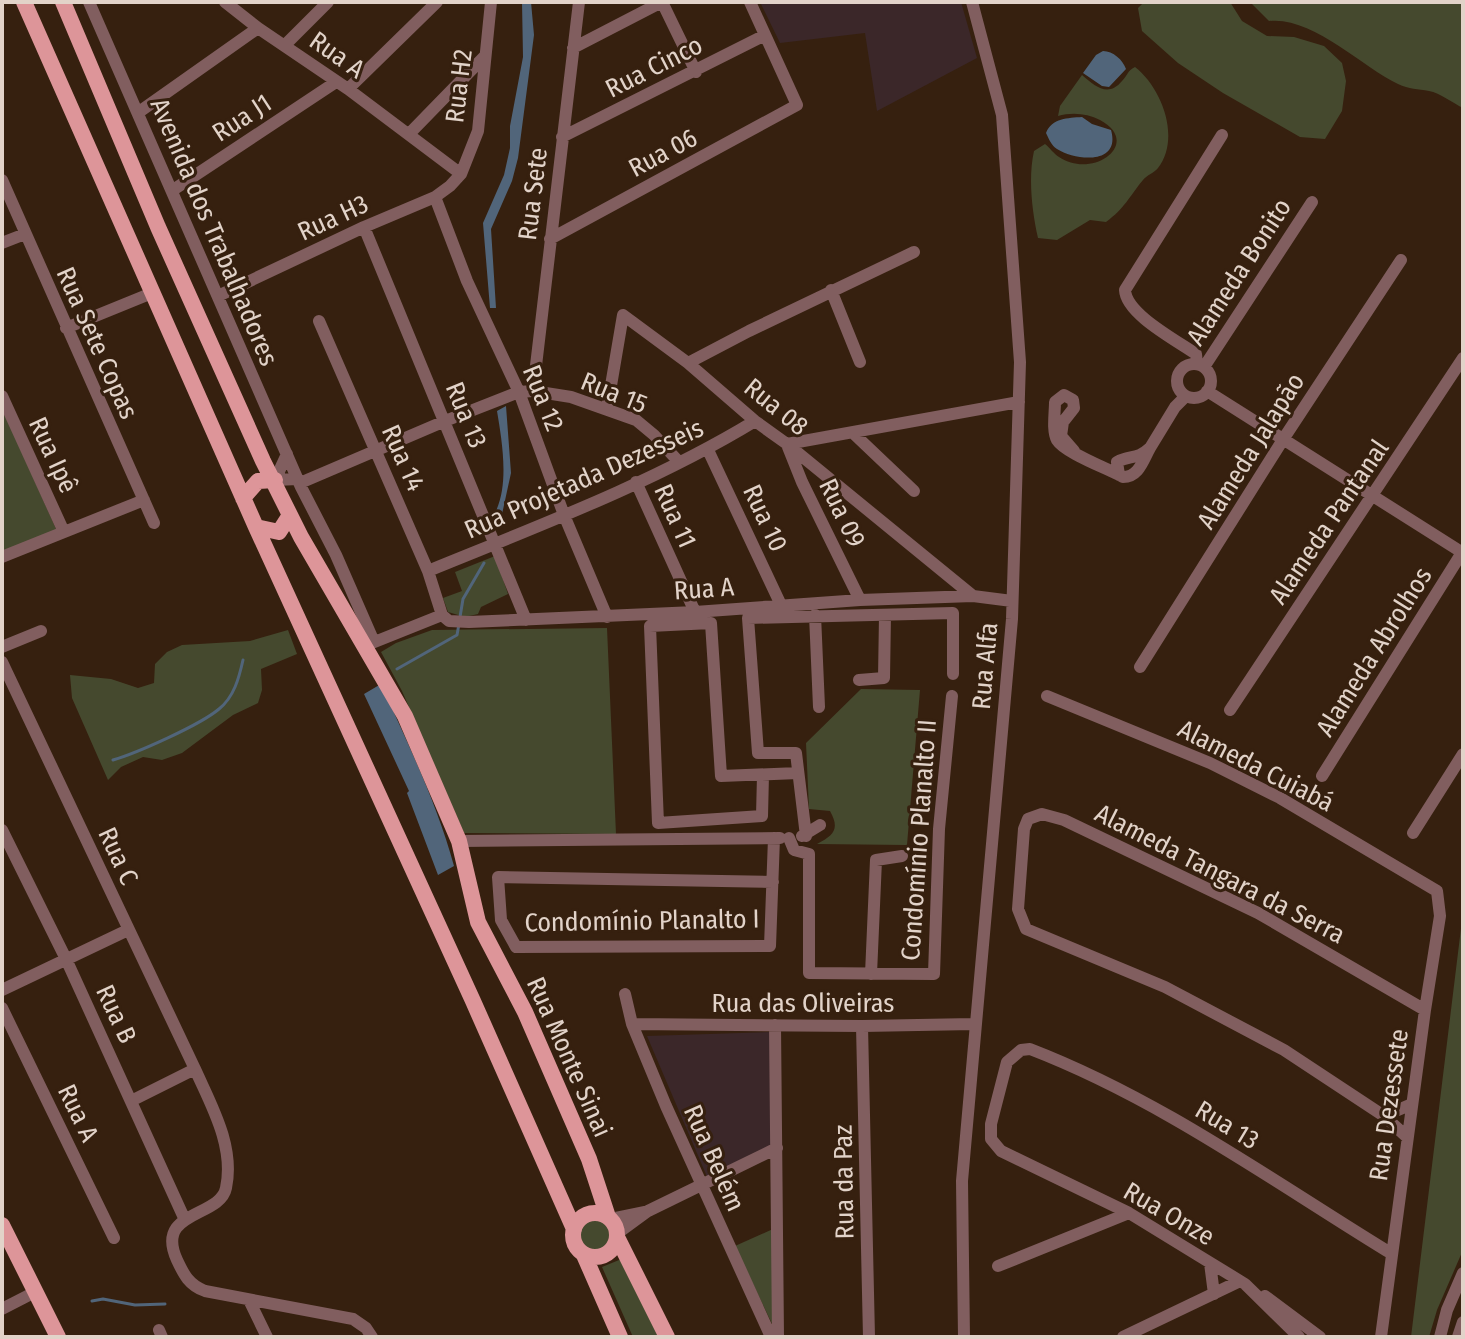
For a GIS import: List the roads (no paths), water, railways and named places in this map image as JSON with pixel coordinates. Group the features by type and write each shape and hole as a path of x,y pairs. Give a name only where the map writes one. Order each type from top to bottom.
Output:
{"main road":[{"path":"24,2 243,498 374,781 574,1229 574,1241 584,1255 620,1337"},
{"path":"63,2 158,227 290,515 279,532 256,527"},
{"path":"243,498 258,481 275,480"},
{"name":"Rua Monte Sinai","path":"290,515 369,644 405,716 459,841 478,922 525,1012 589,1159 613,1227 667,1337"},
{"path":"574,1229 587,1214 594,1213 613,1227 614,1249 605,1256 595,1258 584,1255"},
{"path":"2,1225 58,1337"}],"street":[{"name":"Avenida dos Trabalhadores","path":"89,2 287,454 336,555 369,644"},
{"name":"Rua A","path":"225,2 461,174"},
{"path":"285,45 328,2"},
{"path":"348,89 437,2"},
{"name":"Rua H2","path":"461,174 478,131 491,2"},
{"name":"Rua Sete","path":"533,391 579,2"},
{"path":"573,48 662,2 696,72"},
{"path":"750,2 765,35"},
{"name":"Rua Alfa","path":"964,1337 962,1181 1012,601 1020,362 1002,115 972,2"},
{"path":"139,112 258,28"},
{"name":"Rua Cinco","path":"562,137 765,35"},
{"name":"Rua 06","path":"550,239 797,105 765,35"},
{"path":"409,134 484,57"},
{"name":"Rua J1","path":"173,190 336,82"},
{"path":"1186,396 1197,397 1207,391 1210,376 1200,366 1196,354 1136,312 1125,297 1125,290 1222,135"},
{"name":"Rua H3","path":"218,296 435,197 461,174"},
{"name":"Rua Sete Copas","path":"2,180 154,523"},
{"name":"Rua 12","path":"435,197 507,398 564,515 607,617"},
{"name":"Alameda Bonito","path":"1200,366 1312,202"},
{"name":"Rua 13","path":"364,227 526,620"},
{"path":"2,243 25,234"},
{"path":"688,363 831,290 914,252"},
{"name":"Alameda Jalapão","path":"1140,667 1284,438 1401,260"},
{"path":"831,290 860,362"},
{"path":"66,328 152,293"},
{"name":"Rua 08","path":"607,409 623,315 688,363 755,421 973,596"},
{"name":"Rua 14","path":"319,321 446,618"},
{"name":"Alameda Pantanal","path":"1230,710 1463,358"},
{"path":"1186,396 1177,383 1179,373 1186,365 1200,366"},
{"name":"Rua 15","path":"275,480 300,483 445,421 533,391 571,397 636,420 679,462"},
{"path":"1207,391 1463,552"},
{"name":"Rua Ipê","path":"2,396 64,532"},
{"path":"1074,451 1097,466 1118,468 1131,477 1175,407 1186,396"},
{"path":"787,444 1019,402"},
{"name":"Rua Projetada Dezesseis","path":"428,571 564,515 708,450 755,421"},
{"path":"853,433 914,491"},
{"name":"Rua 09","path":"787,444 802,482 860,600"},
{"path":"1118,468 1124,458 1140,456 1150,448"},
{"name":"Rua 10","path":"708,450 781,605"},
{"path":"275,480 287,454"},
{"name":"Rua 11","path":"636,482 695,612"},
{"path":"290,515 300,483"},
{"path":"2,557 144,500"},
{"name":"Alameda Abrolhos","path":"1322,776 1463,552"},
{"name":"Rua A","path":"446,618 469,622 607,617 860,600 973,596 1012,601"},
{"path":"806,836 796,753 758,753 748,618 953,613 953,674"},
{"path":"815,615 819,707"},
{"path":"859,680 884,678 885,615"},
{"path":"369,644 446,618"},
{"path":"763,775 762,816 658,823 650,626 711,623 721,776 798,773"},
{"path":"2,647 41,631"},
{"name":"Rua C","path":"2,662 223,1133 228,1171 226,1192 185,1220"},
{"name":"Condomínio Planalto II","path":"789,838 794,850 809,854 809,973 934,974 939,829 952,696"},
{"name":"Alameda Cuiabá","path":"1047,696 1210,763 1280,798 1437,891"},
{"path":"1413,833 1463,754"},
{"name":"Alameda Tangara da Serra","path":"1384,1116 1284,1050 1165,987 1026,929 1018,909 1024,829 1028,819 1042,814 1064,820 1258,913 1425,1010"},
{"path":"459,841 789,838 806,836 820,825"},
{"name":"Rua B","path":"2,830 133,1100 185,1220"},
{"name":"Condomínio Planalto I","path":"773,882 498,877 501,920 516,947 770,946 773,882 774,838"},
{"name":"Condomínio Planalto II","path":"871,974 876,860 902,856"},
{"name":"Rua Dezessete","path":"1380,1333 1440,916 1437,891"},
{"path":"2,990 128,930"},
{"path":"1397,992 1429,987"},
{"name":"Rua Belém","path":"625,994 632,1024 771,1337"},
{"name":"Rua A","path":"2,1008 114,1238"},
{"name":"Rua das Oliveiras","path":"632,1024 974,1024"},
{"path":"775,1025 778,1337"},
{"name":"Rua da Paz","path":"862,1026 869,1337"},
{"name":"Rua 13","path":"1001,1151 991,1139 991,1124 1007,1062 1021,1050 1030,1049 1159,1110 1227,1149 1392,1254"},
{"path":"133,1100 195,1069"},
{"path":"1407,1137 1384,1116 1412,1104"},
{"path":"613,1227 777,1148"},
{"name":"Rua Onze","path":"1001,1151 1129,1213 1242,1282 1299,1337"},
{"path":"1096,1197 1099,1227"},
{"path":"998,1266 1129,1213"},
{"path":"185,1220 177,1228 172,1244 189,1283 205,1291 353,1319 366,1328 372,1337"},
{"path":"1210,1263 1214,1294"},
{"path":"1440,1337 1447,1310 1463,1273"},
{"path":"1123,1337 1242,1282 1273,1300 1320,1337"},
{"path":"2,1309 35,1292"},
{"path":"249,1300 267,1337"},
{"path":"1458,1337 1463,1322"}],"water":[{"path":"522,2 531,2 534,35 518,158 512,181 491,229 496,308 490,308 483,223 504,175 510,148 510,126 523,57"},
{"path":"1103,51 1117,57 1126,69 1109,87 1102,86 1083,73 1096,55"},
{"path":"1082,117 1111,130 1112,141 1103,155 1075,156 1057,149 1050,142 1046,133 1052,124"},
{"path":"506,406 511,473 499,528 494,515 502,491 503,463 497,411"},
{"path":"381,684 421,774 454,866 438,875 407,793 409,791 364,694"}],"waterway":[{"path":"460,617 463,599 484,563"},
{"path":"397,669 457,635 459,624"},
{"path":"113,760 168,738 219,709 232,693 243,660"},
{"path":"92,1301 103,1299 135,1305 165,1304"}]}
